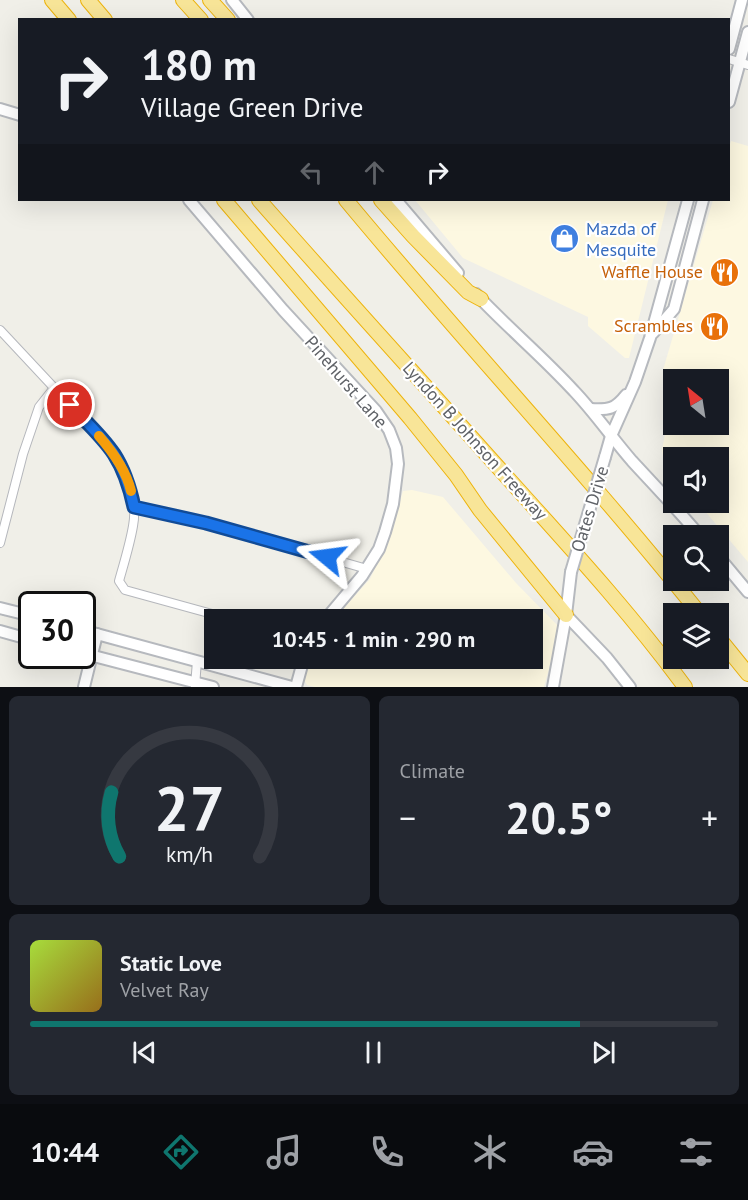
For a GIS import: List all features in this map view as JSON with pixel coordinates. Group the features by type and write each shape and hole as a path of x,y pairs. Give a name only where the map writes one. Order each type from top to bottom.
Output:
{"highway":[{"path":"52,0 67,18"},
{"path":"88,0 103,18"},
{"path":"183,0 199,18"},
{"path":"209,0 221,18"},
{"path":"209,0 226,18"},
{"path":"225,201 410,418 456,475 480,510 566,615"},
{"name":"Lyndon B Johnson Freeway","path":"260,201 603,584 658,651 684,687"},
{"path":"347,201 644,544 691,603"},
{"path":"382,201 468,292 481,299"},
{"path":"729,651 748,674"}],"main road":[{"path":"232,0 246,18"},
{"path":"730,45 742,0"},
{"path":"730,98 748,32"},
{"path":"0,109 18,114"},
{"name":"Pinehurst Lane","path":"190,201 283,310 376,411 389,430 396,448 398,464 393,504 379,549 354,586 333,609"},
{"path":"397,201 481,299 555,370 591,409 611,436 690,525"},
{"name":"Oates Drive","path":"553,687 571,572 611,436 635,382 650,338 688,201"},
{"name":"Oates Drive","path":"650,338 674,309 704,201"},
{"path":"591,409 610,409 619,404 635,382"},
{"path":"729,569 748,592"},
{"path":"0,608 18,612"},
{"path":"566,615 607,658 630,687"},
{"path":"0,631 18,636"},
{"path":"97,634 294,687 300,669"},
{"path":"96,657 195,685 213,687"},
{"path":"84,687 86,669"}],"street":[{"path":"0,330 114,453 122,468 130,487 134,507 134,524 119,581 125,591 204,612"},
{"path":"0,543 39,407 54,388"},
{"path":"134,507 206,523 367,568"},
{"path":"195,685 197,661"}],"shaded area":[{"path":"731,141 748,146 748,562 729,540 729,525 717,525 706,513 729,513 729,447 663,447 663,456 662,450 665,435 729,435 729,369 663,369 713,201 730,201"},
{"path":"416,201 668,201 629,358 625,358 588,326 588,317 463,258"},
{"path":"412,490 443,497 516,583 541,609 343,609 370,579 390,537 403,491"},
{"path":"543,611 560,628 544,687 315,687 307,685 303,678 306,669 543,669"}],"slow traffic":[{"path":"99,436 114,453 131,491"}],"place":[{"name":"Mazda of Mesquite","path":"565,239"},
{"name":"Waffle House","path":"724,272"},
{"name":"Scrambles","path":"714,326"}],"route":[{"path":"70,405 114,453 130,487 134,507 206,523 327,557"}]}
